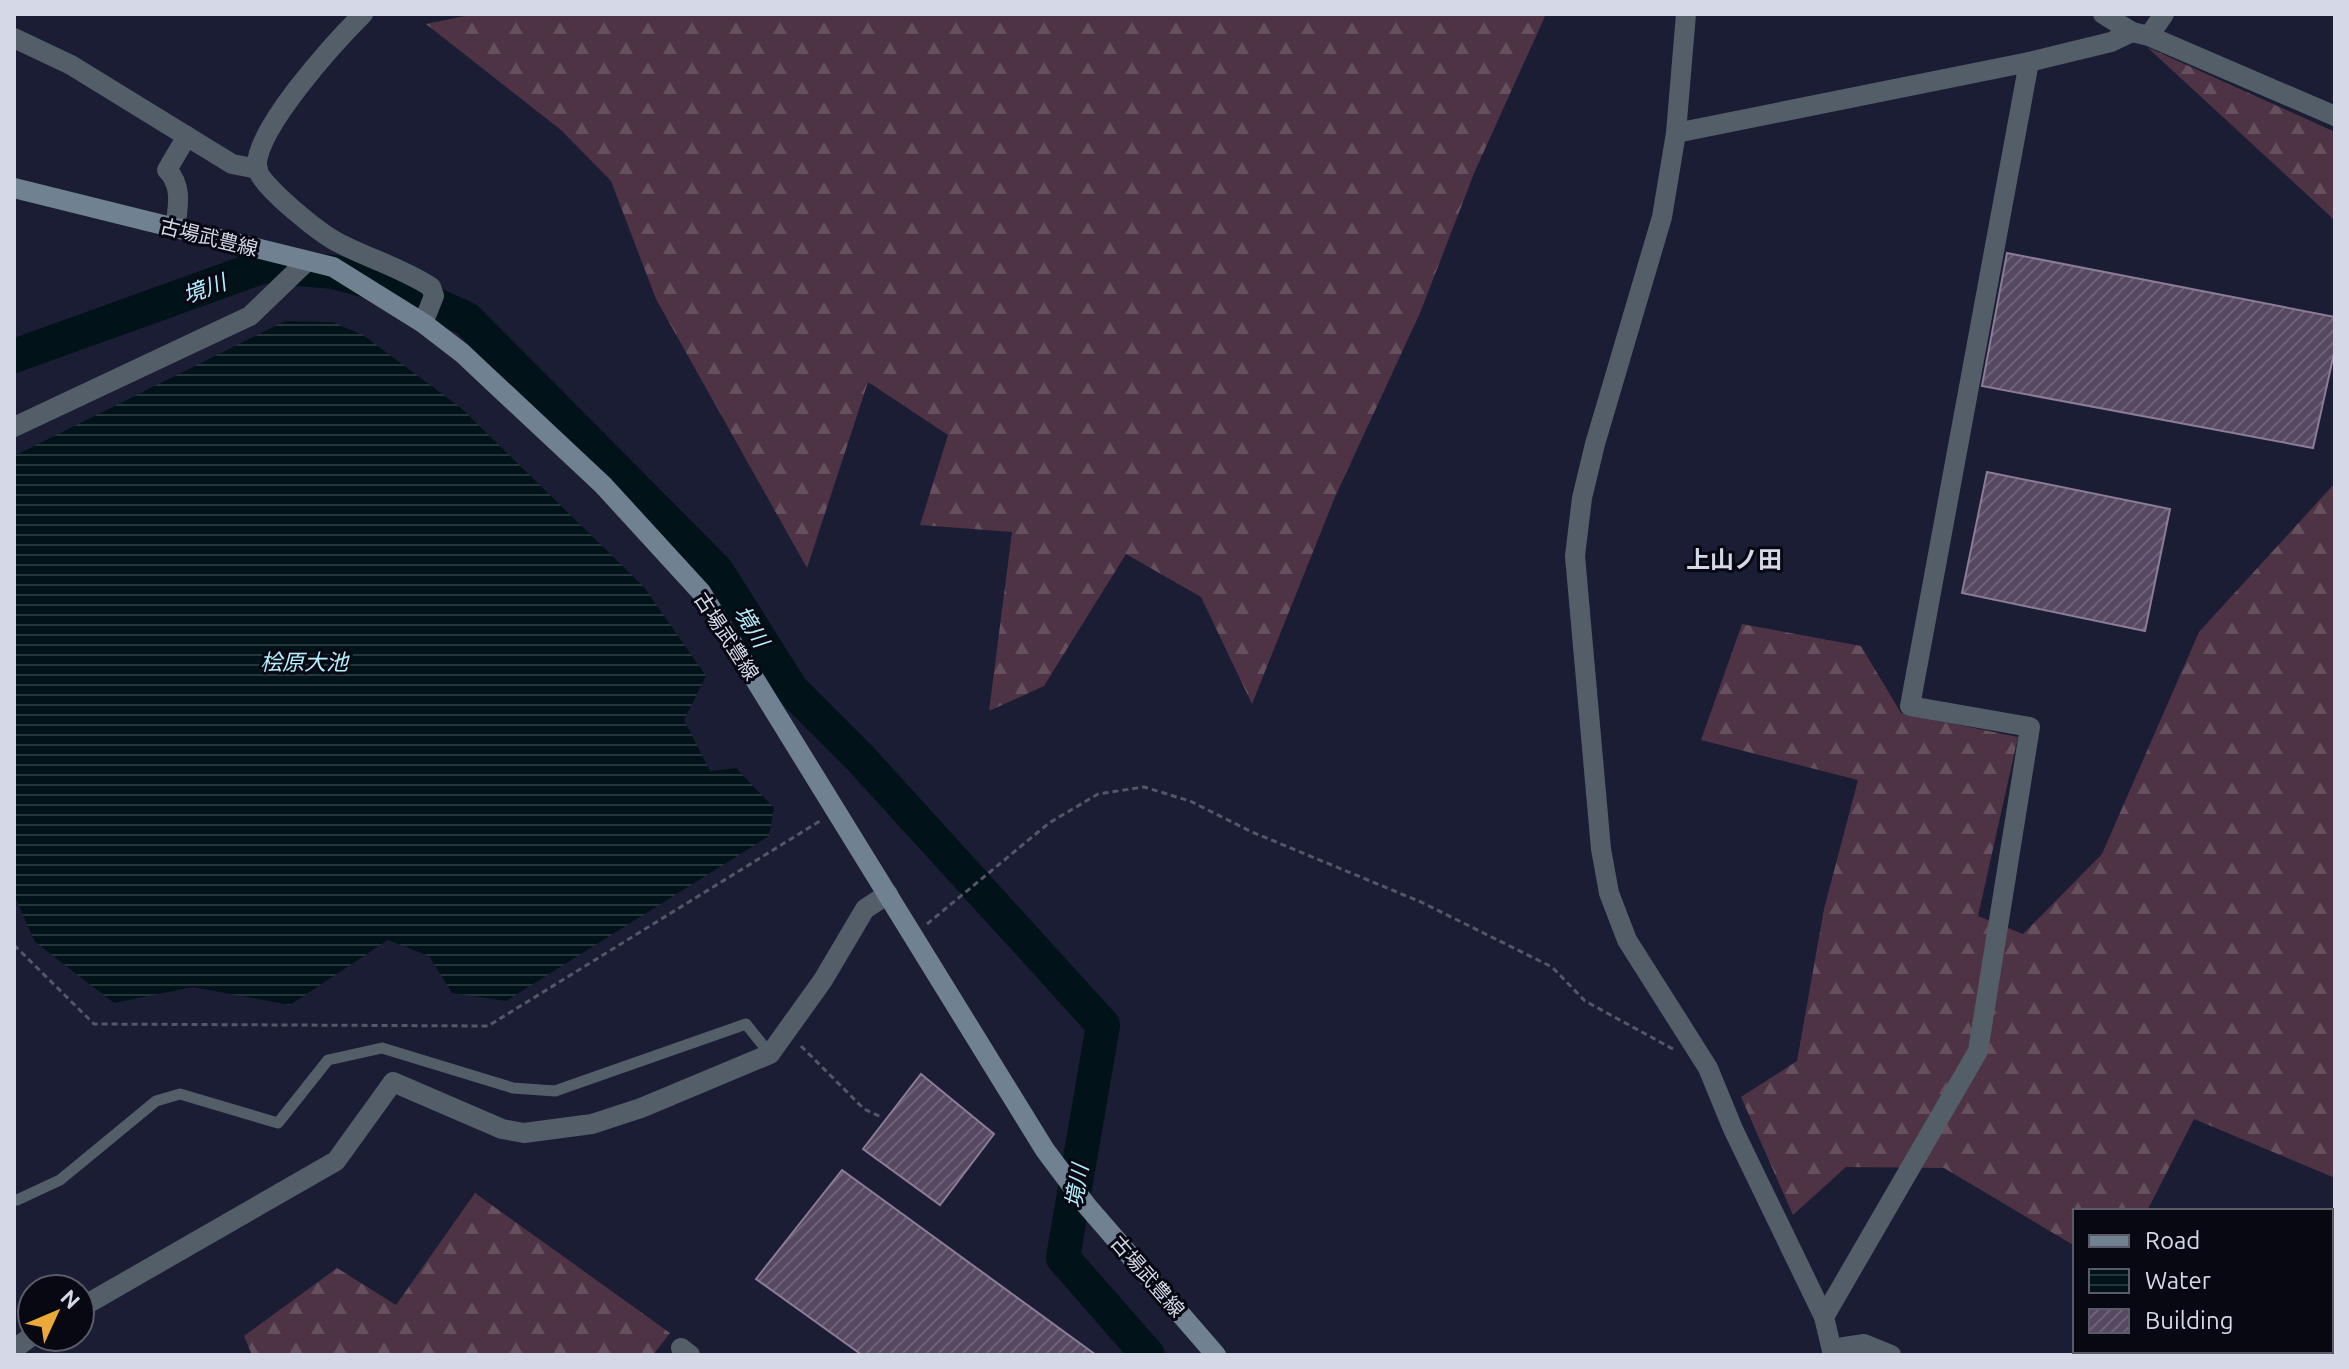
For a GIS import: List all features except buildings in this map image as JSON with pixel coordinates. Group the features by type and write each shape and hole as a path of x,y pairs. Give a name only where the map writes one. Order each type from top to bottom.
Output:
{"main road":[{"name":"古場武豊線","path":"14,188 333,267 423,323 462,353 603,485 701,592 1045,1150 1087,1206 1216,1355"}],"street":[{"path":"363,14 322,57 271,128 262,143 258,169 274,192 334,241 431,287 434,296 423,323"},
{"path":"1686,14 1676,133 1662,217 1582,498 1575,556 1601,849 1609,893 1627,940 1708,1068 1733,1129 1824,1317 1832,1352 1864,1344 1891,1355"},
{"path":"2103,14 2141,34 2335,116"},
{"path":"1676,133 2029,62 2141,34 2164,14"},
{"path":"14,38 71,65 232,164 258,169"},
{"path":"1824,1317 1978,1051 2030,727 1910,706 2029,62"},
{"path":"175,228 179,195 174,177 167,170 187,136"},
{"path":"14,427 250,316 306,262"},
{"path":"96,1299 336,1161 393,1082 502,1129 524,1133 592,1124 742,1069 770,1054 823,980 865,909 888,894"}],"lane":[{"path":"17,1200 60,1180 156,1101 180,1094 278,1123 328,1060 382,1048 513,1088 555,1091 746,1024 770,1054"}],"path":[{"path":"913,936 1049,823 1098,794 1144,787 1190,801 1252,832 1447,915 1552,967 1585,1001 1680,1053"},
{"path":"14,945 94,1024 488,1026 827,817"},
{"path":"787,1032 864,1109 881,1117"}],"green space":[{"path":"475,14 1546,14 1475,171 1420,313 1335,497 1252,704 1201,597 1126,554 1044,686 989,711 1012,532 920,525 948,435 868,382 807,568 656,299 611,181 561,130 426,24"},
{"path":"2147,47 2333,131 2335,221 2328,214"},
{"path":"2335,483 2335,1178 2194,1119 2148,1209 2073,1209 2073,1245 1944,1168 1846,1167 1793,1215 1741,1097 1797,1061 1824,909 1858,780 1701,740 1742,624 1861,646 1901,713 2018,737 1978,916 2023,934 2102,854 2199,632"},
{"path":"475,1193 670,1333 653,1355 252,1355 244,1336 337,1268 396,1305"}],"water":[{"name":"桧原大池","path":"285,321 332,322 363,335 461,408 644,587 706,676 684,720 710,771 736,768 774,808 769,836 506,1001 452,993 429,956 388,940 290,1005 193,987 114,1003 35,942 14,895 14,456"}],"waterway":[{"name":"境川","path":"14,356 264,266 334,272 408,292 467,319 717,571 792,690 862,760 1103,1025 1063,1258 1148,1355"}],"district":[{"name":"上山ノ田","path":"1734,559"}]}
